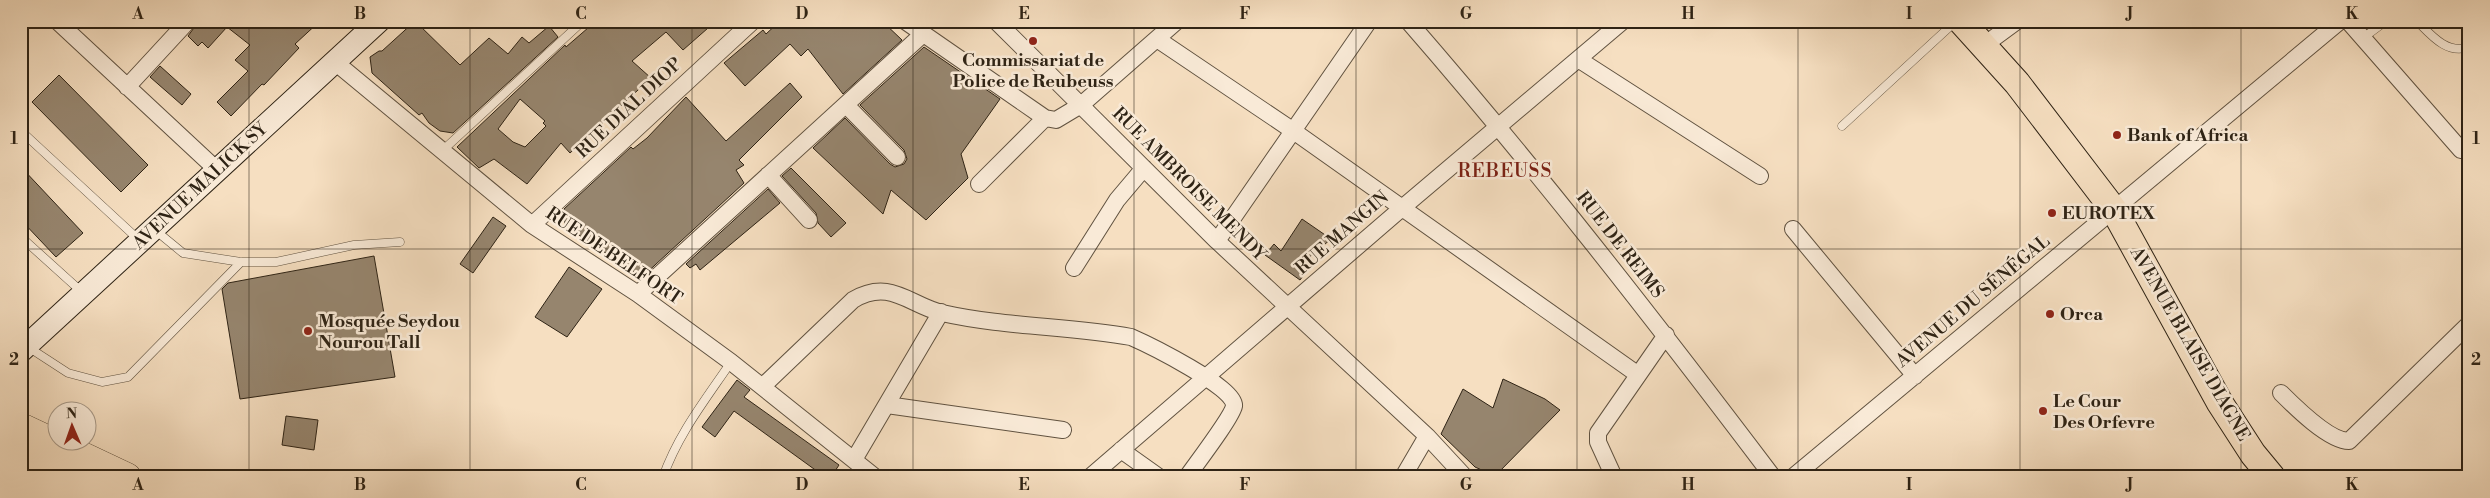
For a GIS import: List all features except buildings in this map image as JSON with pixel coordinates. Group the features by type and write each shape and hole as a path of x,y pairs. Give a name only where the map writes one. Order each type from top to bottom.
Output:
{"highway":[{"path":"21,409 27,438 76,477"},
{"path":"27,438 127,477"},
{"path":"21,475 26,477"}],"main road":[{"name":"AVENUE MALICK SY","path":"23,346 84,293 379,21"},
{"name":"AVENUE BLAISE DIAGNE","path":"1961,21 2017,83 2114,210 2220,403 2253,454 2272,477"}],"street":[{"path":"127,87 188,21"},
{"name":"RUE DIAL DIOP","path":"532,225 753,21"},
{"path":"905,21 1045,118 1056,120 1081,105 1177,21"},
{"name":"RUE AMBROISE MENDY","path":"996,21 1217,241 1286,308 1427,436 1465,477"},
{"path":"1217,241 1369,21"},
{"name":"RUE DE REIMS","path":"1408,21 1499,126 1666,335 1773,477"},
{"name":"RUE MANGIN","path":"1090,477 1204,377 1623,21"},
{"path":"1983,46 2017,21"},
{"name":"AVENUE DU SÉNÉGAL","path":"1793,477 2340,21"},
{"path":"2348,21 2461,150"},
{"path":"61,23 217,170"},
{"path":"638,294 923,34"},
{"path":"1157,39 1292,130 1637,374"},
{"path":"1578,59 1760,176"},
{"name":"RUE DE BELFORT","path":"335,62 532,225 638,294 764,386 855,458 875,477"},
{"path":"846,105 897,157"},
{"path":"980,184 1045,118"},
{"path":"1074,268 1117,200 1144,168"},
{"path":"768,176 809,220"},
{"path":"1793,229 1915,376"},
{"path":"764,386 854,300 864,294 882,291 896,293 941,312 1131,337 1160,350 1204,377 1229,394 1234,400 1234,407 1187,477"},
{"path":"855,458 941,312"},
{"path":"2280,393 2339,441 2349,441 2469,324"},
{"path":"1614,477 1598,442 1598,433 1637,374 1666,335"},
{"path":"887,405 1063,430"},
{"path":"1402,477 1427,436"},
{"path":"1121,450 1159,477"}],"lane":[{"path":"442,151 584,21"},
{"path":"1842,126 1956,21"},
{"path":"2363,38 2386,21"},
{"path":"2417,21 2439,42 2452,48 2469,46"},
{"path":"21,131 147,235 182,253 241,262 276,262 354,245 400,242"},
{"path":"21,237 84,293"},
{"path":"23,346 68,373 102,382 128,377 241,262"},
{"path":"663,477 671,453 731,362"}],"place":[{"name":"Commissariat de Police de Reubeuss","path":"1033,41"},
{"name":"Bank of Africa","path":"2117,135"},
{"name":"EUROTEX","path":"2052,213"},
{"name":"Orca","path":"2050,314"},
{"name":"Mosquée Seydou Nourou Tall","path":"308,331"},
{"name":"Le Cour Des Orfevre","path":"2043,411"}],"district":[{"name":"REBEUSS","path":"1505,171"}]}
